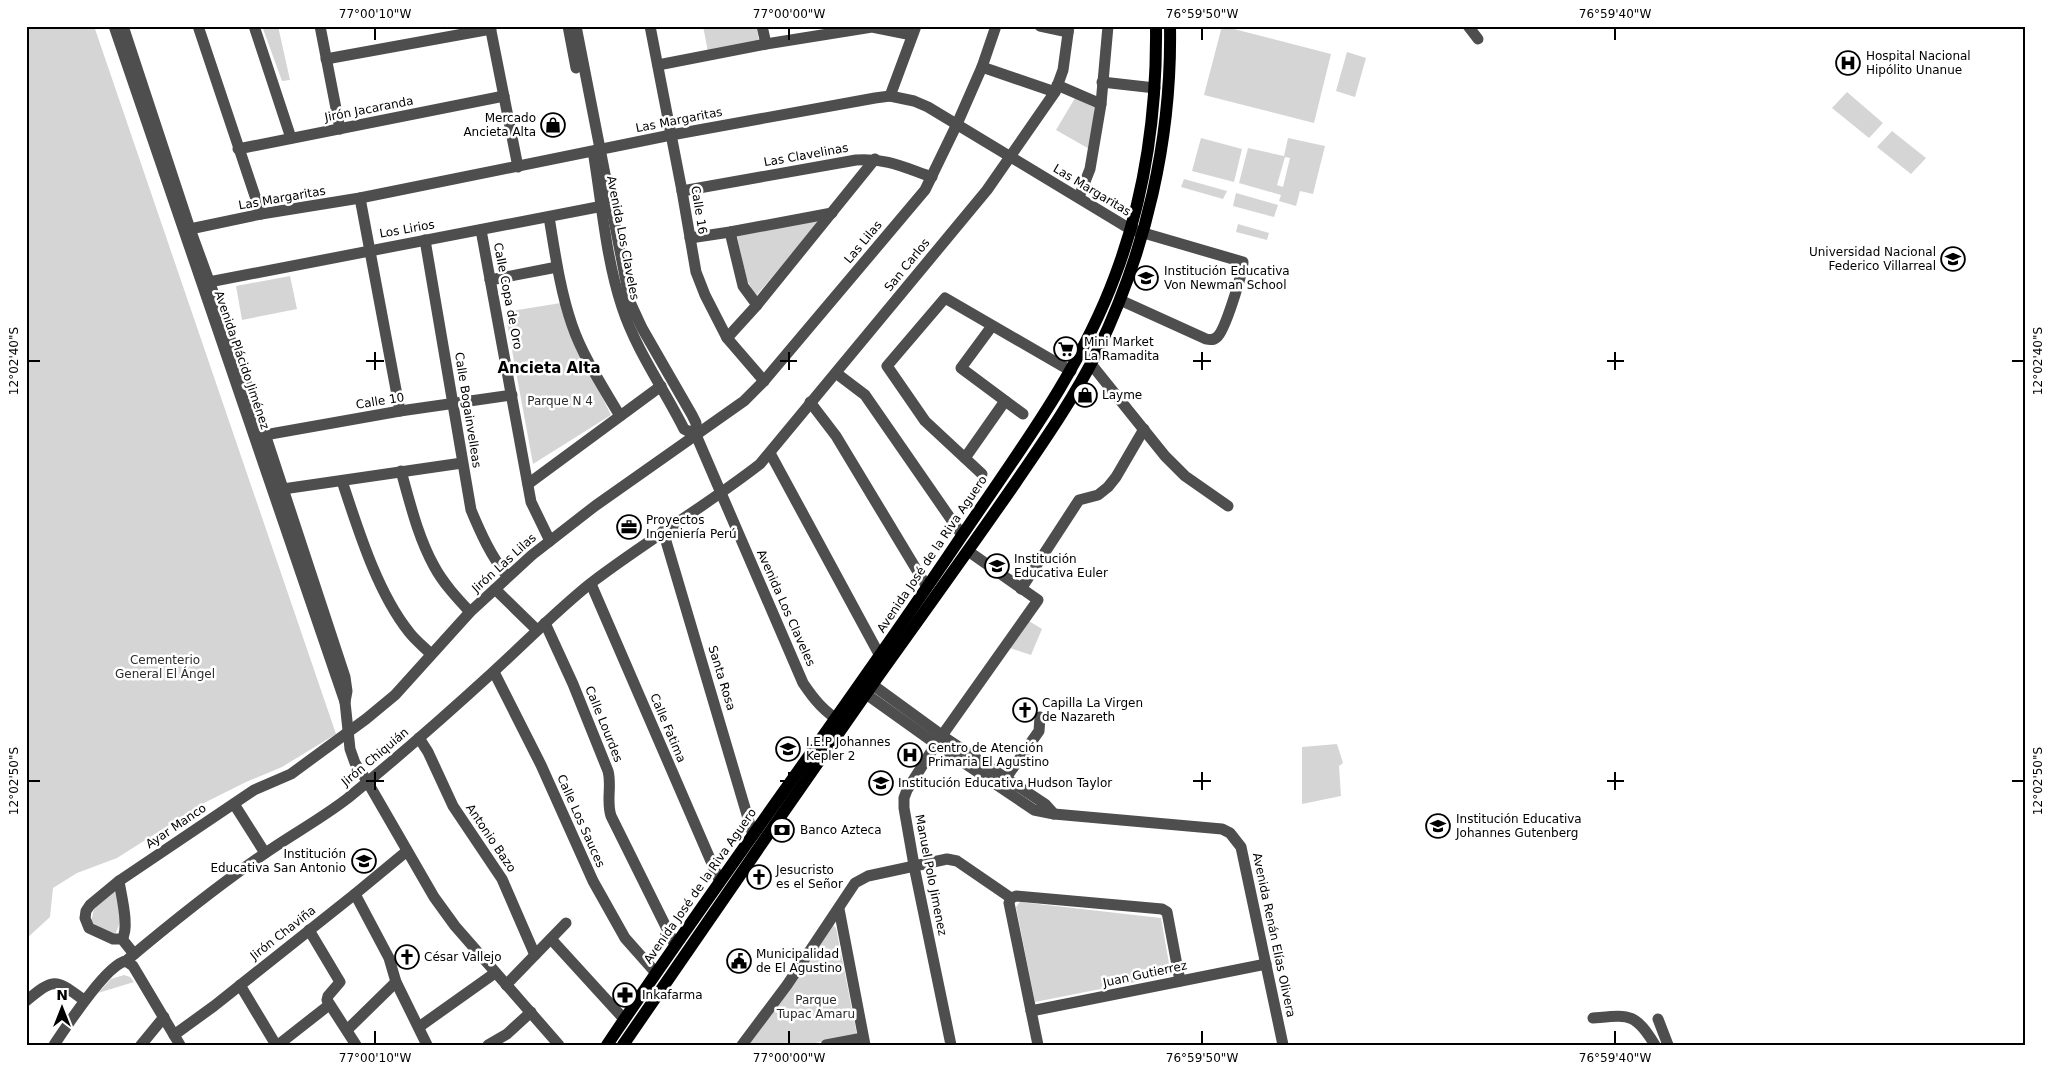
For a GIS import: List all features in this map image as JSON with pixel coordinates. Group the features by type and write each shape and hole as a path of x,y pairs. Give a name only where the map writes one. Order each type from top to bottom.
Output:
{"main road":[{"name":"Avenida José de la Riva Aguero","path":"607,1045 674,945 753,834 865,686 906,628 968,551 1037,452 1091,364 1120,300 1136,230 1155,88 1156,26"},
{"name":"Avenida José de la Riva Aguero","path":"865,686 880,656 906,628 927,587 1049,408 1085,346 1136,230 1159,163 1168,88 1170,26"},
{"path":"1155,88 1168,88"},
{"name":"Avenida José de la Riva Aguero","path":"623,1045 839,721"}],"street":[{"name":"Avenida Plácido Jiménez","path":"114,26 260,436 283,489 345,677 347,691 345,702"},
{"name":"Avenida Plácido Jiménez","path":"123,26 260,436 345,702 354,763 367,781 434,897 454,926 559,1045"},
{"path":"198,26 261,214"},
{"path":"254,26 291,138"},
{"path":"320,26 340,129"},
{"name":"Avenida Los Claveles","path":"568,26 597,151"},
{"name":"Avenida Los Claveles","path":"576,26 606,205 616,286 622,308 633,334 684,430 696,435"},
{"name":"Calle 16","path":"650,26 696,272 705,296 727,338 764,381"},
{"path":"762,26 766,44"},
{"name":"Las Lilas","path":"696,435 744,401 764,381 925,190 958,124 982,67 996,26"},
{"path":"1040,26 1068,29"},
{"path":"1079,198 1090,169 1101,104 1108,26"},
{"path":"1468,26 1478,39"},
{"path":"658,65 766,44 872,27 914,31 890,96"},
{"path":"326,59 491,28 518,167"},
{"name":"San Carlos","path":"722,494 760,464 770,453 810,402 987,190 1056,88 1062,70 1068,29"},
{"path":"982,67 1056,88 1101,104"},
{"path":"1102,82 1155,88"},
{"name":"Jirón Jacaranda","path":"238,149 504,96"},
{"name":"Las Margaritas","path":"190,229 261,214 360,198 671,136 890,96 914,101 958,124 1079,198 1136,230 1243,262 1225,325 1218,336 1212,340 1198,336 1120,300"},
{"path":"727,338 757,305 875,159"},
{"name":"Las Clavelinas","path":"682,191 856,160 887,160 932,177"},
{"path":"360,198 400,411"},
{"name":"Avenida Los Claveles","path":"606,205 630,302 642,328 696,423 696,435 803,683 819,705 839,721"},
{"name":"Los Lirios","path":"209,282 606,205"},
{"path":"690,238 832,213"},
{"path":"549,216 557,268 572,324 581,347 620,416"},
{"name":"Calle Copa de Oro","path":"481,230 531,502 550,541"},
{"path":"730,232 743,286 757,305"},
{"name":"Calle Bogainvelleas","path":"425,240 471,510 496,562 507,576"},
{"path":"490,280 557,268"},
{"path":"982,474 925,421 887,366 945,298 1071,371"},
{"path":"992,326 961,368 1023,414"},
{"path":"1091,364 1165,456 1186,476 1228,506"},
{"path":"836,373 865,395 962,535"},
{"path":"528,484 661,386"},
{"name":"Calle 10","path":"260,436 400,411 512,395"},
{"path":"965,458 1005,401"},
{"path":"810,402 836,436 927,587"},
{"path":"968,551 1021,588 1079,500 1098,495 1116,477 1144,429"},
{"name":"Jirón Las Lilas","path":"349,732 395,694 470,612 507,576 550,541 696,435"},
{"path":"770,453 880,656"},
{"path":"283,489 462,463"},
{"path":"401,471 415,521 434,567 453,594 470,612"},
{"path":"342,481 361,536 388,600 409,633 431,654"},
{"name":"Jirón Chiquián","path":"54,1045 84,1000 117,964 130,957 265,853 311,826 419,738 591,584 663,531 722,494"},
{"name":"Santa Rosa","path":"663,531 753,834"},
{"name":"Calle Fatima","path":"591,584 720,882"},
{"name":"Manuel Polo Jimenez","path":"951,1045 914,865 904,798 907,790 939,740 1038,600 1021,588"},
{"name":"Calle Lourdes","path":"495,589 541,627 573,684 608,771 610,785 608,804 611,816 674,945"},
{"name":"Calle Los Sauces","path":"494,672 541,766 593,881 625,938 656,973"},
{"name":"Avenida Renán Elías Olivera","path":"865,686 939,740 1004,780 1034,810 1054,814 1222,829 1230,834 1241,847 1283,1045"},
{"path":"1004,780 1040,731 1040,717"},
{"name":"Ayar Manco","path":"122,939 113,939 89,928 85,918 86,911 90,905 120,881 254,790 291,774 349,732"},
{"name":"Antonio Bazo","path":"419,738 428,752 453,806 502,878 535,955"},
{"path":"234,804 265,853"},
{"name":"Jirón Chaviña","path":"177,1040 214,1006 407,851"},
{"path":"742,1045 787,985 855,883 861,878 914,865 952,859 1011,898"},
{"path":"120,881 125,920 125,931 122,939 133,966 177,1040"},
{"path":"355,894 389,958 396,982 426,1045"},
{"path":"1011,898 1016,896 1162,909 1168,912 1180,981"},
{"path":"1011,898 1009,903 1038,1045"},
{"path":"826,1045 864,1042 839,908"},
{"path":"506,985 566,923"},
{"path":"309,930 340,982 328,996 329,1005 356,1045"},
{"path":"551,939 624,1019"},
{"name":"Juan Gutierrez","path":"1031,1011 1266,964"},
{"path":"418,1027 494,973"},
{"path":"26,1001 42,987 52,982 63,984 84,1000"},
{"path":"347,1030 396,982"},
{"path":"240,985 277,1045 329,1005"},
{"path":"488,1045 507,1034 531,1012"},
{"path":"1593,1018 1619,1016 1634,1019 1640,1022 1655,1045"},
{"path":"141,1045 164,1017"},
{"path":"1658,1019 1668,1045"},
{"path":"292,1034 299,1045"}],"green space":[{"name":"Cementerio General El Ángel","path":"26,26 94,26 336,734 282,767 204,803 117,858 77,873 53,888 50,917 26,939"},
{"path":"262,26 278,26 290,80 282,81"},
{"path":"703,26 756,26 759,41 708,52"},
{"path":"1222,26 1331,54 1314,123 1204,95"},
{"path":"1347,52 1366,58 1355,97 1336,91"},
{"path":"1847,92 1883,123 1869,138 1832,108"},
{"path":"1075,98 1095,107 1091,150 1056,130"},
{"path":"1892,131 1926,158 1911,174 1877,147"},
{"path":"1201,138 1242,149 1234,182 1192,171"},
{"path":"1288,138 1325,146 1313,194 1300,191 1296,206 1279,201 1281,195 1239,183 1248,148 1284,156","holes":["1285,157 1290,158 1283,187 1277,185"]},
{"path":"1184,179 1227,191 1223,199 1181,187"},
{"path":"1236,193 1278,205 1274,217 1233,206"},
{"path":"820,220 756,296 747,280 736,232"},
{"path":"1238,224 1269,233 1267,240 1236,232"},
{"path":"290,276 297,309 242,320 236,286"},
{"name":"Parque N 4","path":"561,303 573,338 611,415 533,464 505,312"},
{"path":"1029,621 1042,629 1031,655 1010,648"},
{"path":"1337,744 1343,763 1339,766 1341,796 1302,804 1302,747"},
{"path":"116,890 121,920 115,935 91,923 94,908"},
{"path":"1020,902 1161,918 1171,975 1035,1002 1016,907"},
{"name":"Parque Tupac Amaru","path":"833,925 836,928 857,1035 805,1045 747,1045"},
{"path":"124,975 130,977 134,982 98,993 111,979"}],"place":[{"name":"Hospital Nacional Hipólito Unanue","path":"1848,63"},
{"name":"Mercado Ancieta Alta","path":"553,125"},
{"name":"Universidad Nacional Federico Villarreal","path":"1953,259"},
{"name":"Institución Educativa Von Newman School","path":"1146,278"},
{"name":"Mini Market La Ramadita","path":"1066,349"},
{"name":"Layme","path":"1085,395"},
{"name":"Proyectos Ingeniería Perú","path":"629,527"},
{"name":"Institución Educativa Euler","path":"997,566"},
{"name":"Capilla La Virgen de Nazareth","path":"1025,710"},
{"name":"I.E.P Johannes Kepler 2","path":"788,749"},
{"name":"Centro de Atención Primaria El Agustino","path":"910,755"},
{"name":"Institución Educativa Hudson Taylor","path":"881,783"},
{"name":"Institución Educativa Johannes Gutenberg","path":"1438,826"},
{"name":"Banco Azteca","path":"782,830"},
{"name":"Institución Educativa San Antonio","path":"364,861"},
{"name":"Jesucristo es el Señor","path":"759,877"},
{"name":"César Vallejo","path":"407,957"},
{"name":"Municipalidad de El Agustino","path":"739,961"},
{"name":"Inkafarma","path":"625,995"}],"district":[{"name":"Ancieta Alta","path":"549,368"}]}
